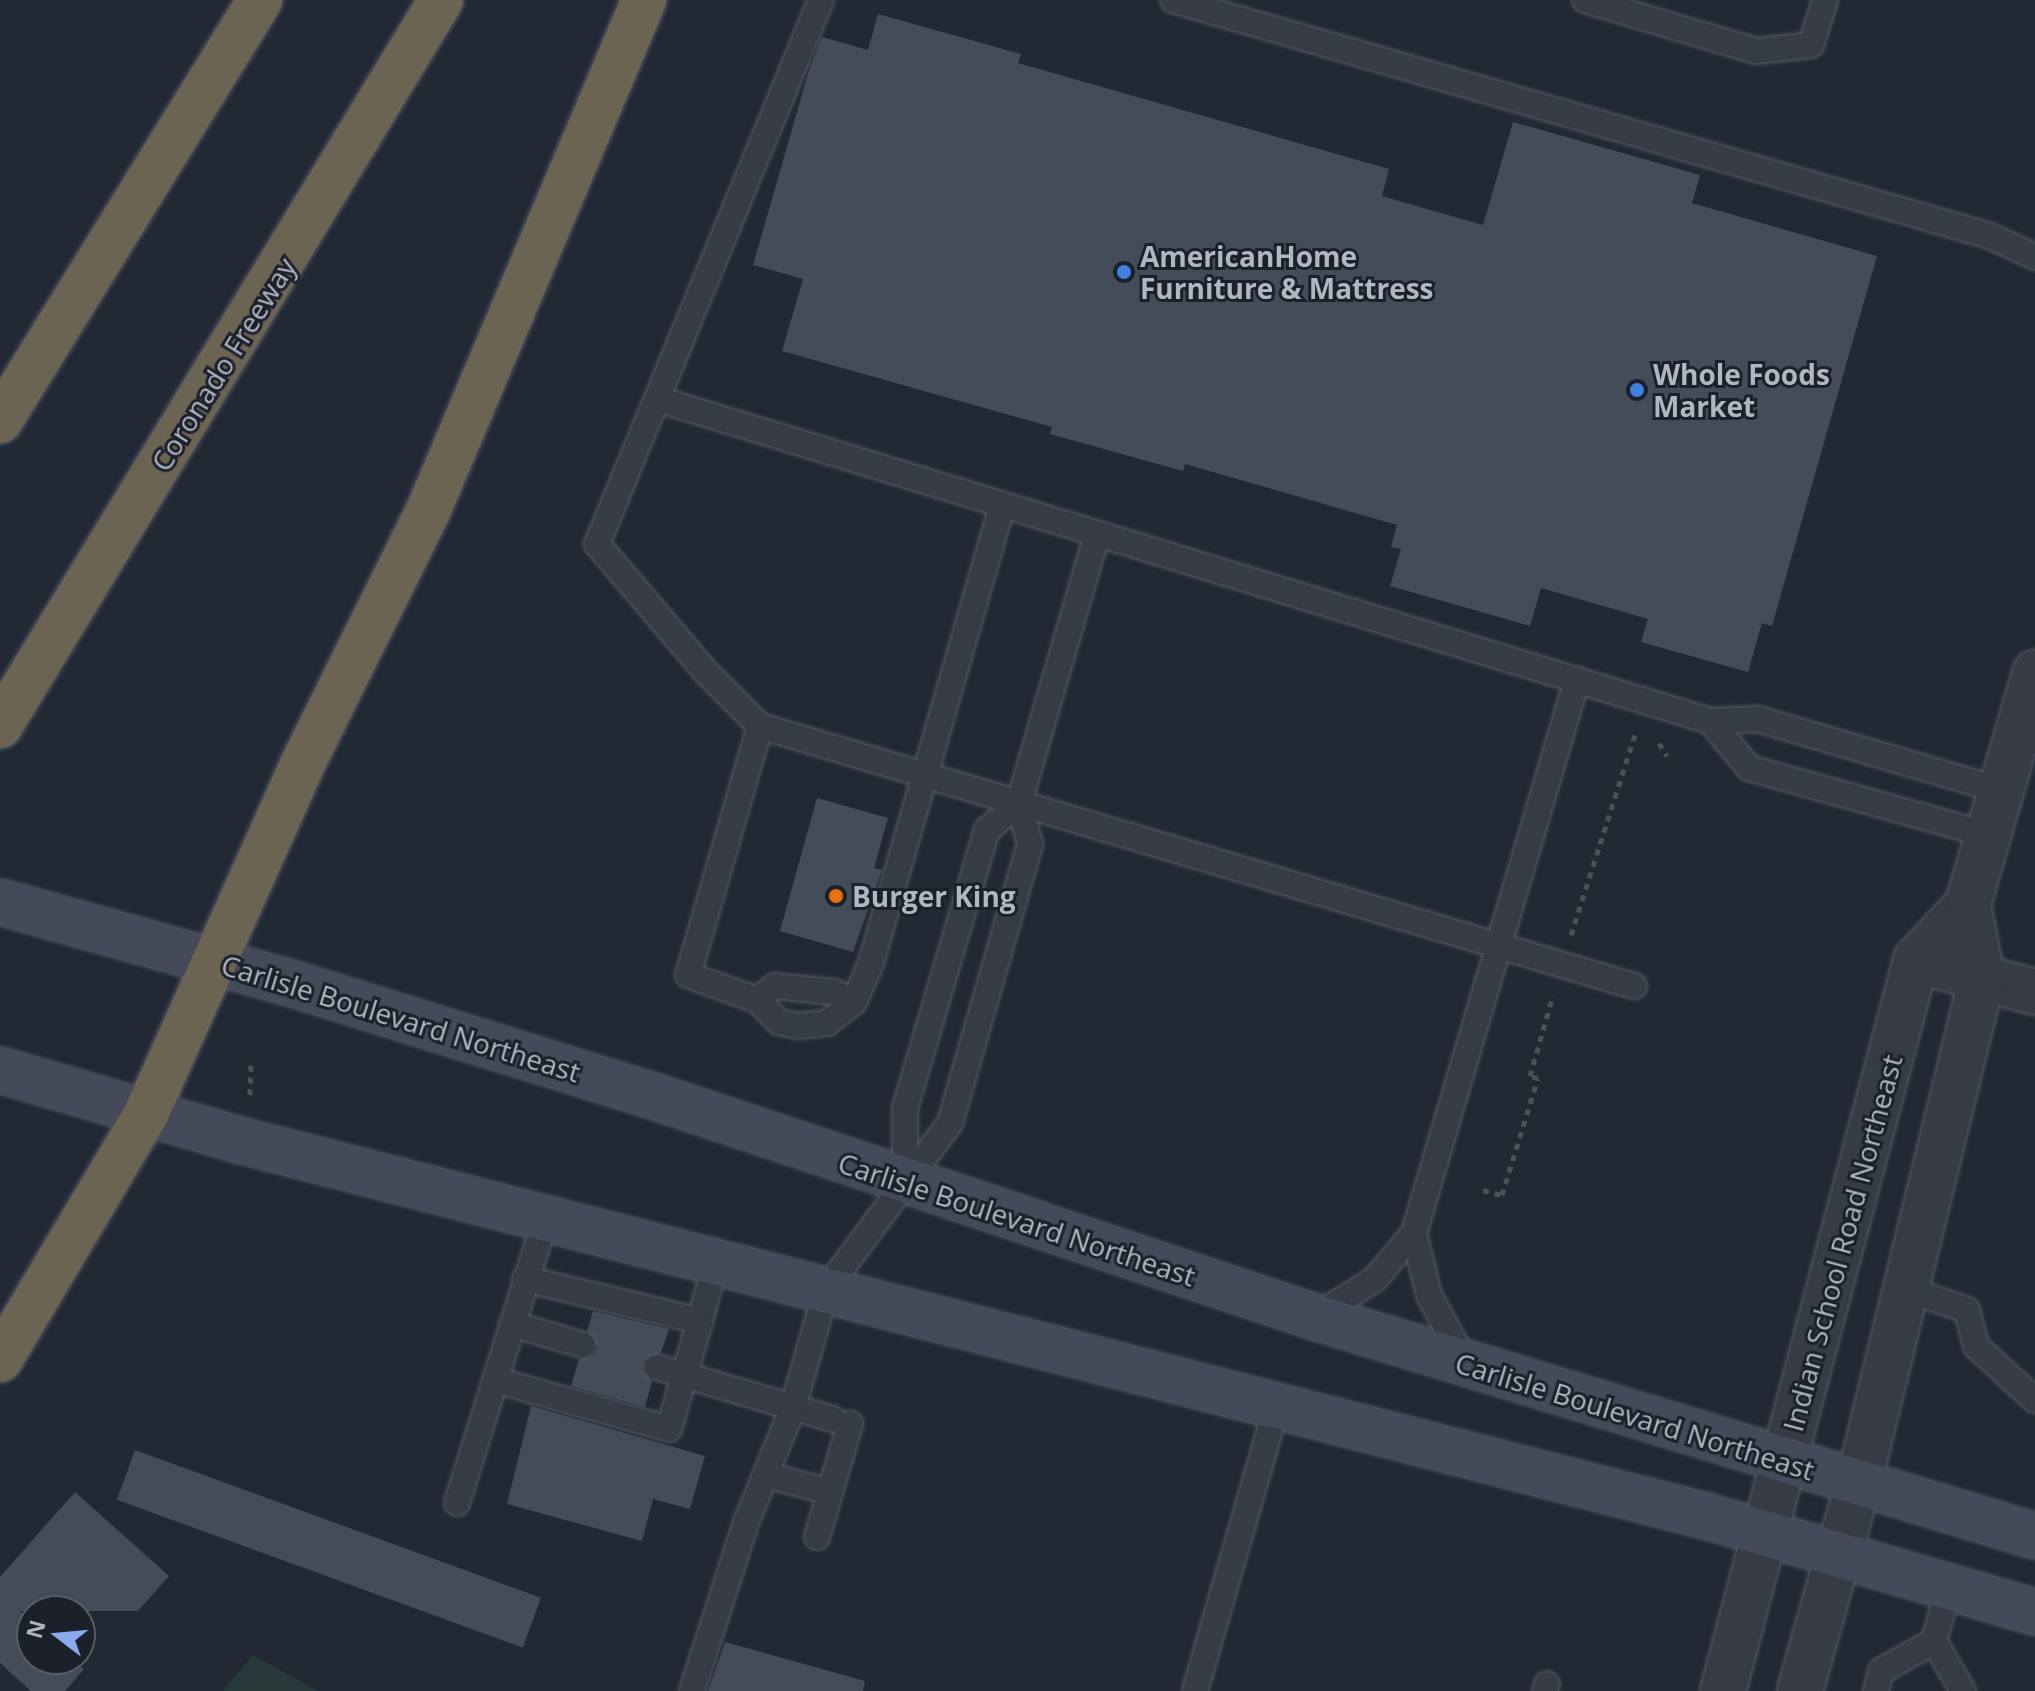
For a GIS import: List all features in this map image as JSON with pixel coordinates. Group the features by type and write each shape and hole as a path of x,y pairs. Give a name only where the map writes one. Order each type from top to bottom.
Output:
{"highway":[{"path":"0,421 260,0"},
{"name":"Coronado Freeway","path":"0,726 441,0"},
{"path":"0,1360 147,1112 302,765 429,509 644,0"}],"main road":[{"name":"Carlisle Boulevard Northeast","path":"0,902 114,935 215,959 659,1098 905,1183 1315,1317 1785,1463 2035,1536"},
{"path":"0,1070 239,1140 827,1288 1276,1408 1767,1534 2035,1612"}],"street":[{"name":"Indian School Road Northeast","path":"1723,1691 1767,1534 1916,960 1968,904 2035,673"},
{"name":"Indian School Road Northeast","path":"1800,1691 1858,1485 1903,1288 1982,978 1968,904"},
{"path":"1916,960 2035,992"}],"lane":[{"path":"821,0 597,544 706,672 760,726 1634,986"},
{"path":"1173,0 1990,236 2035,257"},
{"path":"1585,0 1756,51 1811,45 1825,0"},
{"path":"657,399 1710,721 1758,719 2002,791"},
{"path":"760,726 688,975 757,1000 779,1022 798,1026 827,1023 854,1002 884,924 1002,505"},
{"path":"692,1691 766,1475 792,1410 827,1288 950,1123 1030,844 1019,803 1097,534"},
{"path":"1315,1317 1375,1279 1414,1233 1577,680"},
{"path":"1710,721 1749,768 1989,835"},
{"path":"905,1183 905,1108 987,830 1019,803"},
{"path":"757,1000 775,986 834,992 854,1002"},
{"path":"457,1503 546,1218"},
{"path":"1414,1233 1429,1295 1466,1363"},
{"path":"495,1380 669,1429 716,1261"},
{"path":"525,1279 700,1321"},
{"path":"1903,1288 1967,1310 1976,1346 2035,1400"},
{"path":"512,1324 583,1345"},
{"path":"657,1367 792,1410 841,1422 830,1492 817,1537"},
{"path":"1195,1691 1276,1408"},
{"path":"766,1475 830,1492"},
{"path":"1876,1691 1881,1671 1934,1641 1949,1587"},
{"path":"1934,1641 1963,1691"}],"path":[{"path":"1569,944 1631,734 1644,737"},
{"path":"1656,740 1667,756"},
{"path":"1483,1190 1502,1195 1538,1078 1530,1076 1556,985"},
{"path":"250,1095 251,1065"}],"shaded area":[{"path":"252,1656 259,1658 318,1691 223,1691"}],"building":[{"path":"878,14 1021,54 1018,63 1389,169 1382,196 1483,225 1513,122 1700,175 1692,203 1877,256 1772,626 1762,623 1748,672 1641,642 1648,619 1541,588 1530,626 1390,586 1401,549 1391,547 1397,525 1185,464 1183,471 1050,434 1052,427 782,351 803,279 753,265 809,70 822,37 868,50"},
{"name":"Burger King","path":"817,798 888,818 874,868 882,870 853,952 780,931"},
{"path":"593,1311 669,1329 661,1353 643,1362 643,1371 652,1381 645,1407 571,1386 579,1359 593,1356 598,1348 587,1331"},
{"path":"531,1406 705,1456 690,1509 653,1499 642,1541 507,1504"},
{"path":"135,1450 541,1598 523,1648 117,1500"},
{"path":"75,1492 169,1576 138,1611 96,1611 96,1595 16,1595 16,1675 79,1675 65,1691 31,1691 0,1663 0,1577"},
{"path":"725,1642 865,1681 863,1691 708,1691"}],"place":[{"name":"AmericanHome Furniture & Mattress","path":"1124,272"},
{"name":"Whole Foods Market","path":"1637,390"},
{"name":"Burger King","path":"836,896"}]}
